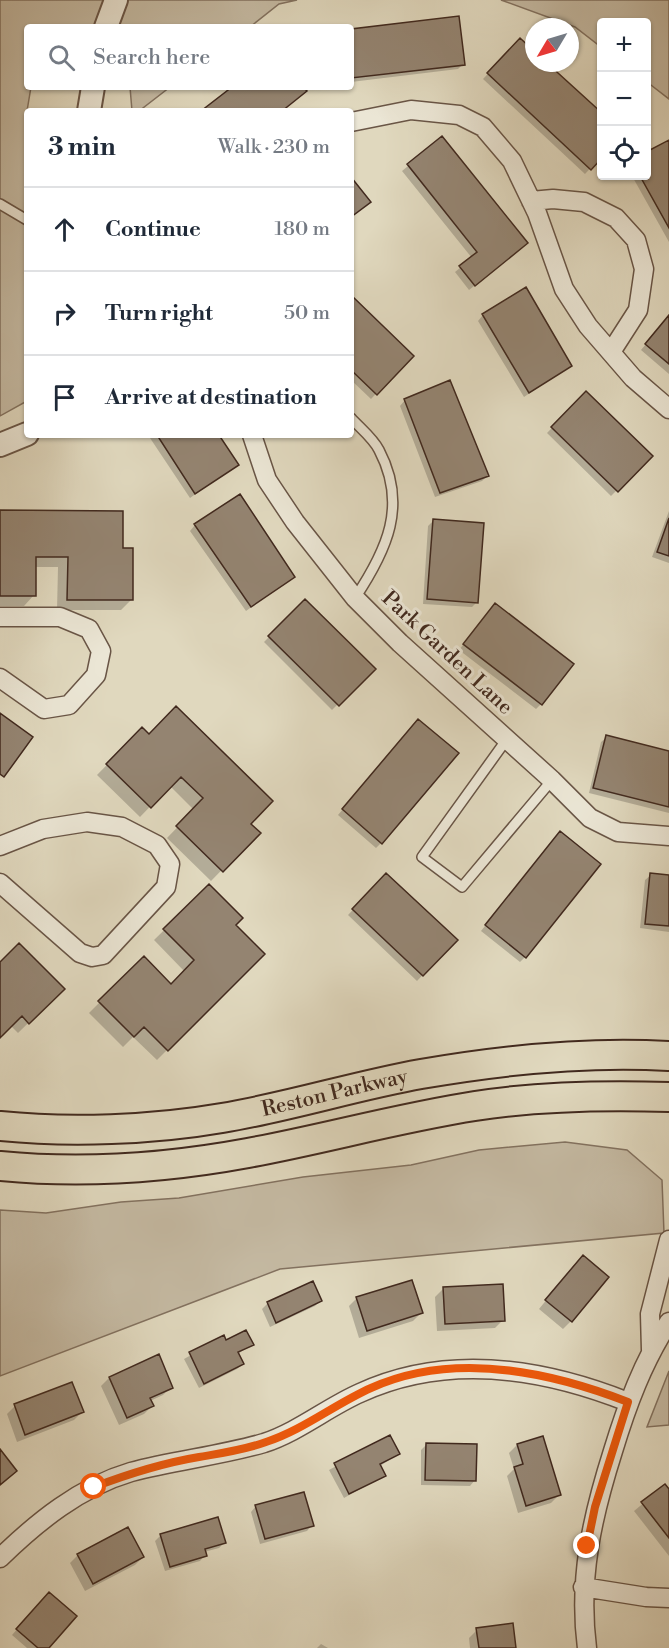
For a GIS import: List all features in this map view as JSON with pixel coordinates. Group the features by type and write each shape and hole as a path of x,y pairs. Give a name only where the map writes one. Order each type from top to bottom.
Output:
{"main road":[{"name":"Reston Parkway","path":"0,1126 92,1129 220,1119 418,1074 465,1067 595,1054 669,1056"},
{"name":"Reston Parkway","path":"0,1166 100,1170 164,1165 248,1153 476,1106 578,1096 669,1097"}],"street":[{"path":"107,24 116,0"},
{"path":"90,108 92,90"},
{"path":"354,121 411,110 459,116 483,127 512,161 531,201 564,289 588,326 633,378 669,409"},
{"path":"531,201 553,199 584,202 616,218 636,240 644,269 638,309 611,352"},
{"path":"0,445 24,435"},
{"name":"Park Garden Lane","path":"253,438 267,480 295,522 355,597 400,642 552,780 590,818 618,832 669,836"},
{"path":"0,617 60,617 89,629 101,651 96,675 69,705 45,709 0,678"},
{"path":"0,846 43,829 87,822 122,827 157,844 170,864 166,887 103,955 92,957 80,953 0,883"},
{"path":"651,1350 650,1314 669,1240"},
{"path":"587,1648 583,1587 587,1546 595,1507 628,1402 651,1350 669,1322"},
{"path":"0,1558 23,1535 58,1508 94,1487 130,1473 198,1457 237,1451 268,1442 339,1402 374,1386 412,1375 476,1369 522,1372 562,1378 628,1402"},
{"path":"583,1587 646,1597 669,1598"}],"lane":[{"path":"0,204 24,218"},
{"path":"354,421 378,449 394,495 388,541 355,597"},
{"path":"507,739 422,857 462,887 552,780"}],"shaded area":[{"path":"0,0 297,0 279,4 254,24 24,24 24,90 30,90 28,108 24,108 24,403 0,416"},
{"path":"501,0 669,0 669,99 651,85 651,18 597,18 597,44 579,30 579,18 550,18"},
{"path":"130,90 166,90 143,108 132,108"},
{"path":"565,1142 627,1150 662,1180 664,1233 280,1269 0,1376 0,1210 46,1213 121,1202 179,1198 303,1177 411,1165 479,1150"},
{"path":"669,1371 669,1425 647,1427"}],"building":[{"path":"459,16 465,65 354,78 354,29"},
{"path":"520,38 525,43 525,72 557,72 597,108 597,163 591,170 487,73"},
{"path":"228,90 307,91 286,108 205,108"},
{"path":"442,136 528,243 475,286 459,266 477,252 407,164"},
{"path":"669,140 669,228 642,180 651,180 651,149"},
{"path":"354,181 371,202 354,215"},
{"path":"526,287 572,366 529,393 482,314"},
{"path":"354,298 414,356 377,395 354,373"},
{"path":"669,315 669,364 645,344"},
{"path":"450,380 489,476 440,493 404,399"},
{"path":"586,391 653,456 618,492 551,427"},
{"path":"159,438 221,438 239,465 195,494"},
{"path":"240,494 295,577 251,607 194,524"},
{"path":"0,510 123,511 123,548 133,548 133,600 67,600 68,557 36,557 36,596 0,596"},
{"path":"669,518 669,556 657,552"},
{"path":"433,519 484,523 478,603 427,599"},
{"path":"305,599 376,669 339,706 268,636"},
{"path":"495,603 574,664 542,705 463,644"},
{"path":"176,706 273,801 251,824 261,833 223,872 176,826 203,798 181,777 151,808 106,764 142,727 149,734"},
{"path":"0,713 33,737 4,777 0,774"},
{"path":"418,719 459,753 382,844 342,809"},
{"path":"606,735 669,751 669,807 593,788"},
{"path":"560,831 601,864 526,958 485,925"},
{"path":"386,873 458,940 423,976 352,909"},
{"path":"650,873 669,875 669,926 645,924"},
{"path":"209,884 243,918 236,925 265,954 168,1051 144,1027 134,1037 98,1001 144,956 171,984 194,960 163,929"},
{"path":"19,943 65,989 29,1024 22,1016 0,1038 0,962"},
{"path":"583,1255 609,1277 572,1322 545,1300"},
{"path":"412,1280 423,1313 367,1331 356,1297"},
{"path":"313,1281 322,1301 276,1323 267,1302"},
{"path":"503,1284 505,1321 445,1324 443,1287"},
{"path":"246,1330 254,1345 238,1352 244,1364 204,1384 189,1352 224,1335 226,1340"},
{"path":"159,1354 173,1388 150,1398 154,1406 127,1418 109,1377"},
{"path":"72,1382 84,1412 25,1435 14,1404"},
{"path":"390,1435 400,1454 380,1464 386,1476 349,1494 334,1463"},
{"path":"543,1436 561,1495 526,1506 514,1467 523,1464 517,1444"},
{"path":"426,1443 477,1444 476,1481 425,1480"},
{"path":"0,1449 17,1471 0,1485"},
{"path":"665,1484 669,1489 669,1538 641,1502"},
{"path":"304,1492 314,1526 265,1539 255,1505"},
{"path":"218,1517 226,1543 205,1549 207,1556 170,1567 160,1534"},
{"path":"128,1527 144,1557 93,1584 77,1554"},
{"path":"49,1592 77,1616 49,1648 38,1648 16,1629"},
{"path":"513,1623 516,1648 479,1648 476,1628"}],"route":[{"path":"94,1487 130,1473 198,1457 237,1451 268,1442 339,1402 374,1386 412,1375 486,1368 522,1372 562,1378 628,1402 595,1507 587,1546"}]}
